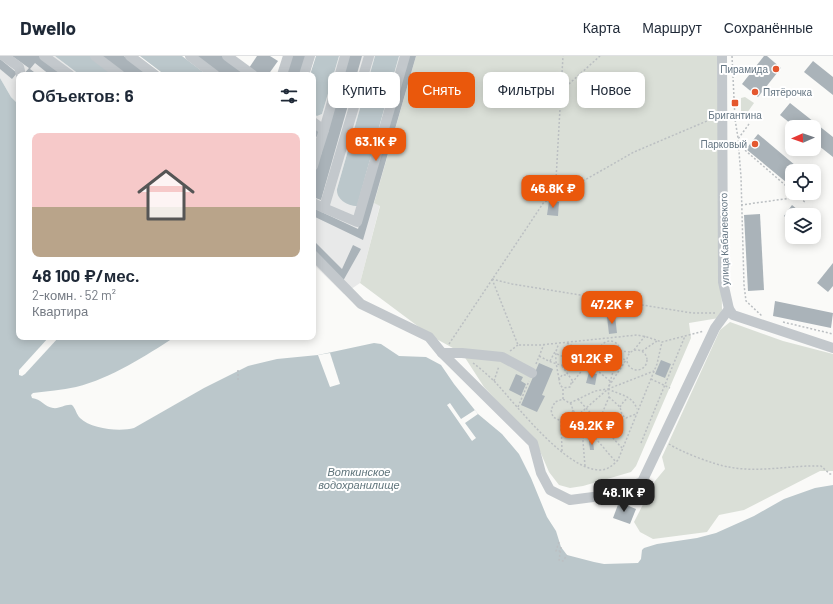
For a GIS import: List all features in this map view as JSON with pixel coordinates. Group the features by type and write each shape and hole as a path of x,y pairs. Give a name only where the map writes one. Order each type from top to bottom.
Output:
{"street":[{"path":"4,56 19,67 20,72"},
{"path":"44,56 66,72"},
{"path":"95,56 116,72"},
{"path":"130,56 150,72"},
{"path":"190,56 211,72"},
{"path":"227,56 249,72"},
{"path":"305,72 310,56"},
{"path":"316,149 324,130 344,56"},
{"path":"324,208 369,56"},
{"path":"316,204 357,222 405,56"},
{"name":"улица Кабалевского","path":"722,56 723,282 728,311"},
{"path":"282,72 284,58"},
{"path":"316,124 324,130"},
{"path":"316,258 361,304 429,337 442,353 533,443 541,473 550,490 570,500 601,496 620,491 642,482 716,328 728,311 733,315 833,348"},
{"path":"442,353 462,353 502,357 532,373"}],"path":[{"path":"562,72 563,56"},
{"path":"569,85 600,56"},
{"path":"732,56 735,118 739,145 744,286 746,301 763,317"},
{"path":"555,197 559,108"},
{"path":"442,353 544,202 634,152 723,114"},
{"path":"738,139 749,124"},
{"path":"739,145 785,185"},
{"path":"741,205 785,199"},
{"path":"802,200 806,203"},
{"path":"492,279 512,284 692,313 728,311"},
{"path":"492,279 518,345 560,343 637,335 662,342 716,328"},
{"path":"779,321 833,334"},
{"path":"620,351 630,352 634,350 645,336"},
{"path":"641,443 685,336"},
{"path":"583,437 599,421 609,397 608,389 610,380 618,358 620,351 615,342 607,341 601,347 601,356 605,360 613,361 618,358 626,360"},
{"path":"634,350 642,351 658,341"},
{"path":"565,342 587,355 589,359 588,363"},
{"path":"472,362 494,381 547,439 562,452 585,466 599,470 611,467 618,460 654,371 662,342"},
{"path":"550,362 556,348 560,343"},
{"path":"556,348 559,384 563,388 563,399"},
{"path":"626,360 627,364 632,369 640,370 645,366 647,360 642,351"},
{"path":"577,416 608,389 630,352"},
{"path":"557,354 586,366"},
{"path":"539,356 562,366 569,367 580,364"},
{"path":"563,388 569,388 588,363 601,356"},
{"path":"588,363 610,380"},
{"path":"562,366 572,379 572,383"},
{"path":"238,370 238,380"},
{"path":"640,370 642,375"},
{"path":"570,403 595,391 608,389 654,371"},
{"path":"559,379 563,375 568,375"},
{"path":"650,379 670,388"},
{"path":"608,389 630,398 635,402 638,411"},
{"path":"609,397 620,407 622,415 626,418 636,414"},
{"path":"620,407 627,398 630,398"},
{"path":"563,399 570,403 582,429 585,466"},
{"path":"563,399 555,402 552,406 551,410 553,417 561,421 567,420 572,415 573,410"},
{"path":"578,399 623,448"},
{"path":"567,420 583,437"},
{"path":"561,421 562,452"},
{"path":"589,431 616,462"},
{"path":"662,440 696,456 729,468 764,469 821,466 830,474 833,474"},
{"path":"559,542 556,551 560,551"},
{"path":"561,546 560,560 562,561 567,555"}],"shaded area":[{"path":"0,56 55,56 76,72 16,72 16,102 11,97 0,78"},
{"path":"339,56 375,56 370,72 334,72"},
{"path":"399,56 416,56 411,72 408,72 408,84 374,203 380,205 360,283 344,294 316,267 317,116 322,114 328,94 328,108 360,108 337,189 366,175 385,108 400,108 400,72 395,72"},
{"path":"416,56 717,56 722,310 719,318 689,323 691,338 636,466 631,472 583,486 570,488 559,485 549,472 536,442 484,387 462,353 431,336 360,283 380,206 374,203 408,84 408,108 475,108 475,72 411,72"},
{"path":"745,97 754,103 747,113 741,113 741,98"},
{"path":"730,322 783,341 833,354 833,471 820,471 744,510 719,515 707,532 653,539 640,532 634,522 655,481 665,469 662,457 720,330"}],"water":[{"path":"55,56 90,56 110,72 76,72"},
{"path":"140,56 182,56 203,72 161,72"},
{"path":"316,56 339,56 334,72 328,72 328,94 322,114 317,116 316,116 316,72 311,72"},
{"path":"375,56 399,56 395,72 370,72"},
{"name":"Воткинское водохранилище","path":"0,78 11,97 16,102 16,340 170,340 128,366 102,378 76,387 33,393 31,395 32,398 48,406 58,408 72,405 80,418 91,425 98,427 121,430 134,428 204,388 248,366 277,359 318,355 374,343 381,344 399,356 426,357 441,365 478,414 502,434 519,454 531,478 547,517 556,531 561,547 567,555 604,564 638,563 641,559 642,550 644,548 657,544 697,538 716,533 754,516 784,499 815,488 833,485 833,604 0,604"},
{"path":"360,108 384,108 357,206 350,205 340,199 337,189"}],"pier":[{"path":"46,340 56,340 25,374 22,376 19,375 19,370"},
{"path":"330,353 340,384 330,387 318,355"},
{"path":"450,403 461,419 475,410 478,414 465,423 476,438 472,441 447,405"}],"building":[{"path":"12,56 39,56 60,72 46,72 35,63 30,69 34,72 26,72 29,68"},
{"path":"100,56 124,56 146,72 121,72"},
{"path":"195,56 222,56 243,72 216,72"},
{"path":"257,56 270,56 278,61 270,72 254,72 249,68"},
{"path":"291,56 306,56 301,72 287,72"},
{"path":"348,56 362,56 357,72 343,72"},
{"path":"408,56 416,56 411,72 408,72 408,84 363,240 316,217 316,209 358,229 393,108 400,108 400,84"},
{"path":"764,56 767,56 781,68 758,97 742,84"},
{"path":"0,59 16,72 16,74 12,79 0,69"},
{"path":"813,61 833,77 833,95 804,72"},
{"path":"790,103 812,120 786,120 780,115"},
{"path":"333,108 347,108 321,200 316,198 316,167"},
{"path":"821,128 833,137 833,157 821,148"},
{"path":"316,129 320,132 316,138"},
{"path":"758,134 794,164 785,164 785,181 746,149"},
{"path":"549,201 559,202 558,216 547,215"},
{"path":"760,214 764,290 748,291 744,215"},
{"path":"316,243 342,269 353,245 361,249 343,281 316,253"},
{"path":"833,263 833,286 828,292 817,283"},
{"path":"775,301 833,313 831,328 773,316"},
{"path":"615,316 617,333 609,334 607,317"},
{"path":"601,360 606,364 602,370 597,367"},
{"path":"661,360 671,364 665,378 655,374"},
{"path":"539,363 553,369 542,395 545,396 537,412 521,405"},
{"path":"589,372 597,374 595,385 586,383"},
{"path":"516,374 523,377 521,381 526,384 521,396 509,390"},
{"path":"589,441 593,441 594,450 590,450"},
{"path":"619,502 636,509 630,524 613,518"}],"place":[{"name":"Пирамида","path":"776,69"},
{"name":"Пятёрочка","path":"755,92"},
{"name":"Бригантина","path":"735,103"},
{"name":"Парковый","path":"755,144"}]}
